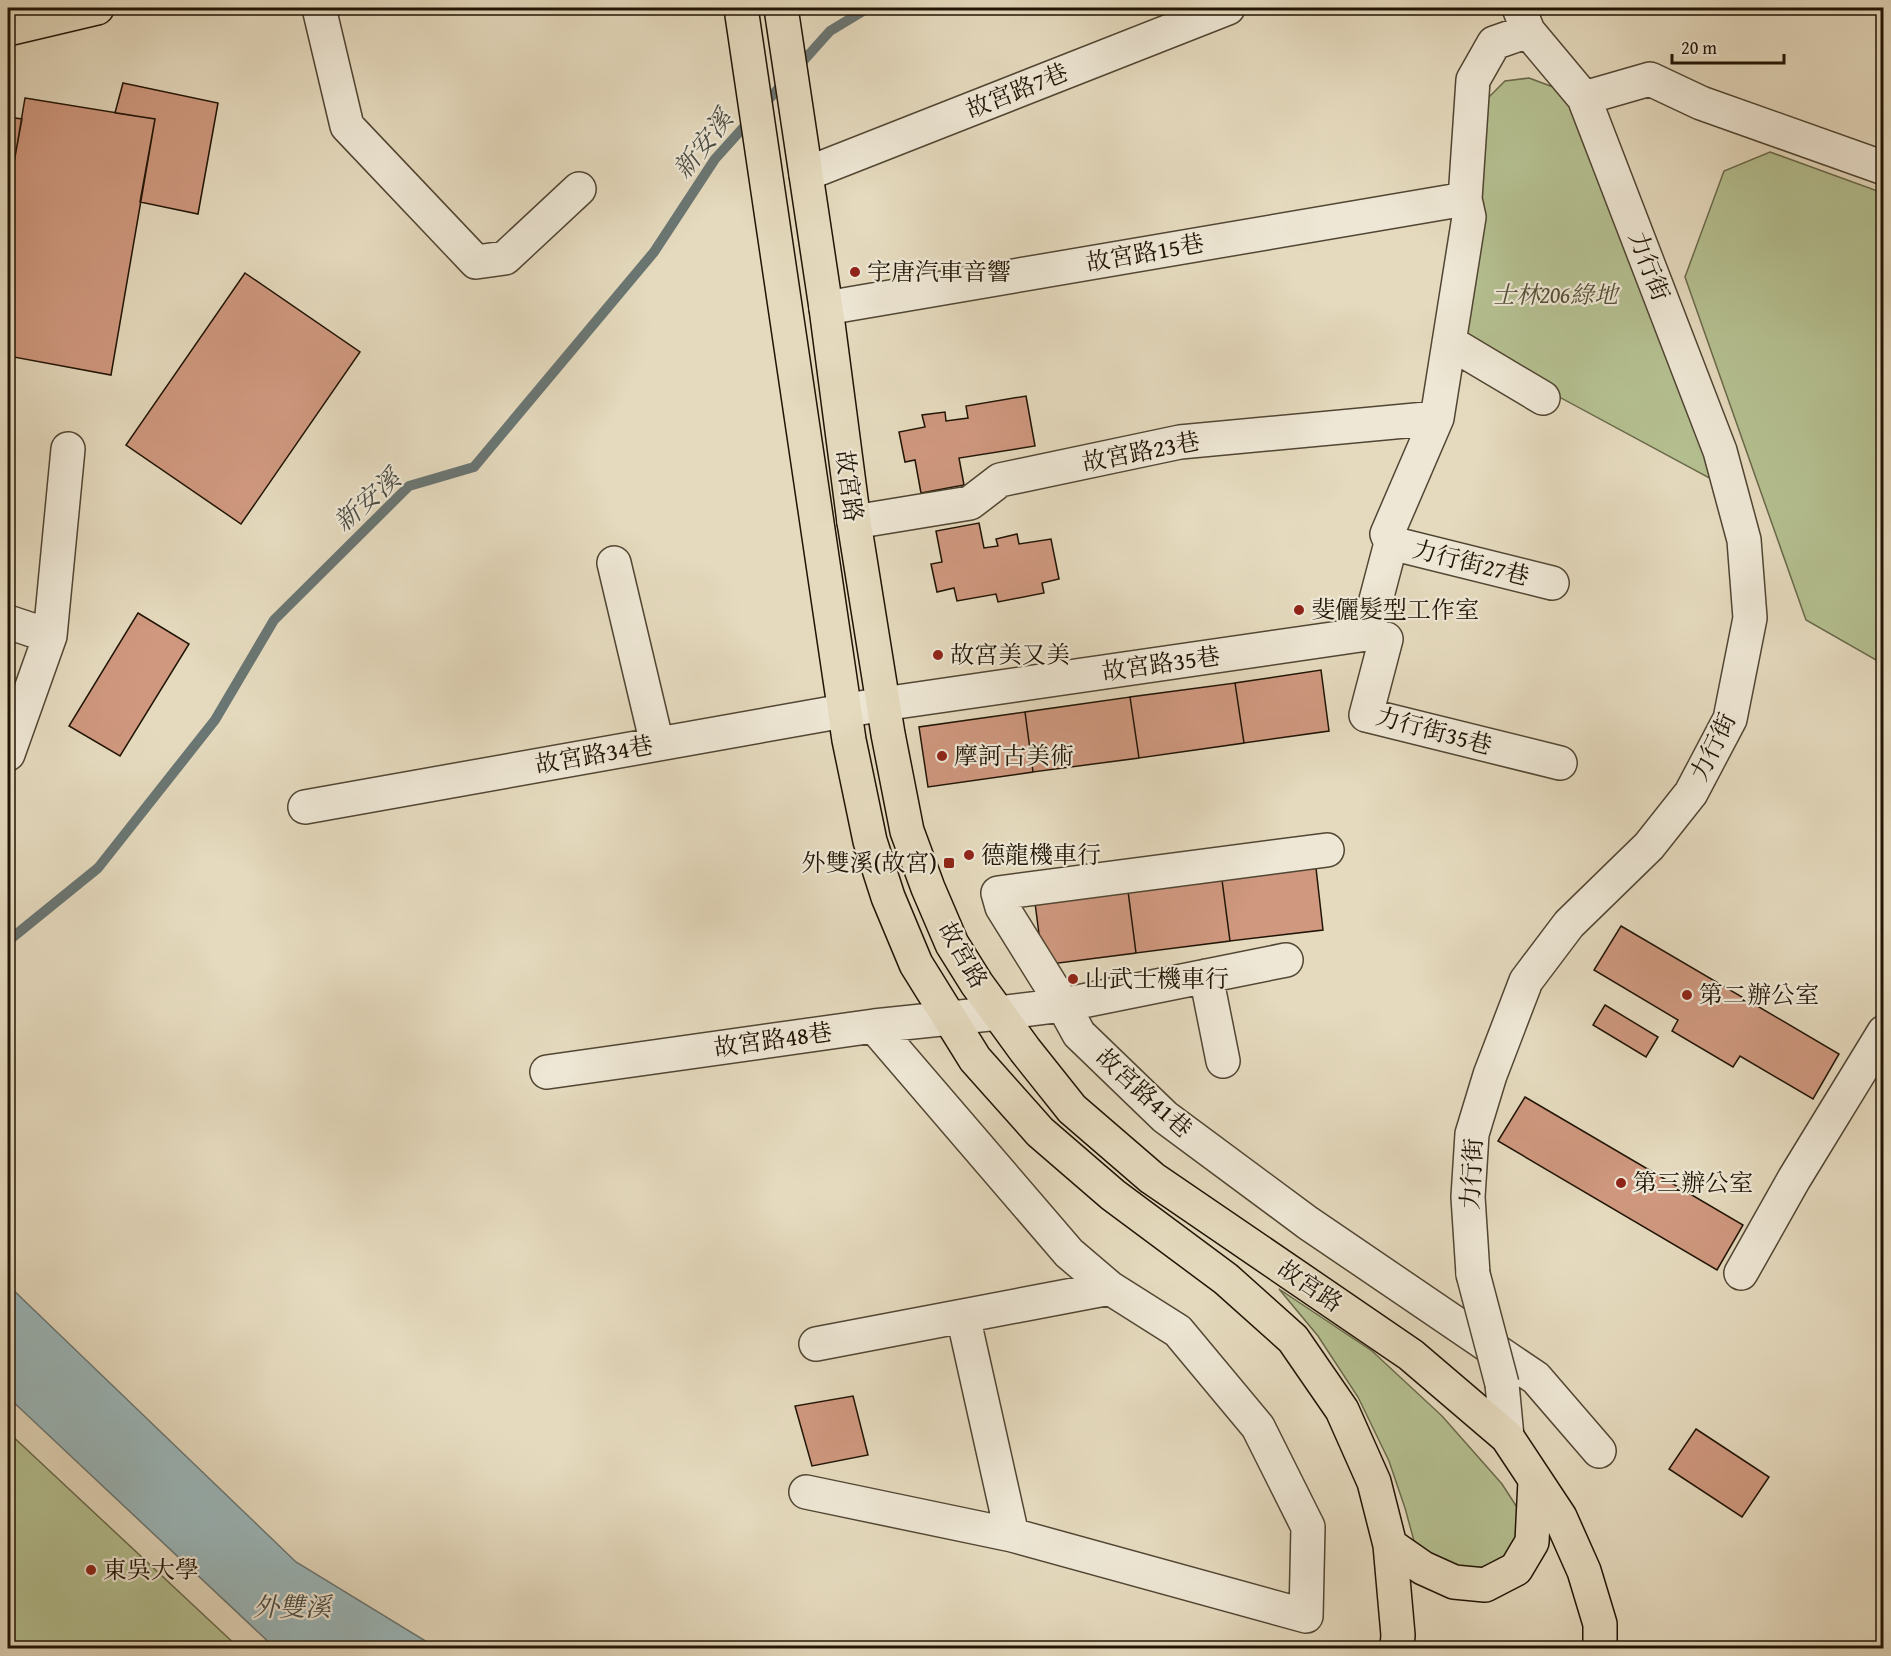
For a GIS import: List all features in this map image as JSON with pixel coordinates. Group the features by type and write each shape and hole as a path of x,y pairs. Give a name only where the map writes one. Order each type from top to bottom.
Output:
{"main road":[{"path":"8,29 97,8"},
{"name":"故宮路","path":"741,8 849,740 870,841 888,897 916,964 975,1059 1040,1132 1113,1195 1226,1279 1293,1339 1341,1410 1374,1482 1390,1545 1398,1635 1397,1648"},
{"name":"故宮路","path":"781,8 826,308 854,522 883,704 908,831 928,888 952,944 977,984 1072,1109 1152,1178 1411,1355 1507,1437 1560,1517 1584,1571 1600,1624 1600,1648"},
{"path":"1390,1545 1423,1568 1454,1582 1485,1585 1516,1569 1532,1542 1535,1481"}],"street":[{"path":"319,8 347,126 476,262 505,258 579,189"},
{"name":"故宮路7巷","path":"806,174 1228,8"},
{"name":"力行街","path":"1367,634 1391,543 1387,534 1437,418 1469,217 1465,199 1473,80 1494,43 1524,20 1584,98 1720,451 1744,540 1750,618 1730,719 1691,793 1649,846 1569,924 1526,981 1490,1075 1472,1134 1468,1197 1473,1274 1502,1384 1507,1437"},
{"path":"1584,98 1650,79 1701,103 1884,168"},
{"name":"故宮路15巷","path":"826,308 1465,199"},
{"path":"1449,342 1543,398"},
{"name":"故宮路23巷","path":"854,522 970,503 1000,480 1180,442 1437,418"},
{"path":"8,754 51,636 68,449"},
{"name":"力行街27巷","path":"1391,543 1552,583"},
{"path":"614,563 657,744"},
{"path":"8,622 51,636"},
{"name":"故宮路35巷","path":"883,704 1367,634"},
{"name":"力行街35巷","path":"1367,634 1386,639 1366,716 1560,763"},
{"name":"故宮路34巷","path":"305,807 883,704"},
{"name":"故宮路41巷","path":"1327,850 998,893 1002,907 1079,1034 1165,1117 1308,1223 1536,1378 1599,1451"},
{"name":"故宮路48巷","path":"547,1072 874,1026 1063,1005 1286,960"},
{"path":"1206,976 1223,1061"},
{"path":"806,1491 1012,1535 1306,1616 1308,1527 1258,1427 1178,1330 1110,1288 1069,1253 874,1026"},
{"path":"1741,1273 1794,1179 1884,1032"},
{"path":"816,1344 1110,1288"},
{"path":"963,1316 1012,1535"}],"green space":[{"name":"士林206綠地","path":"1529,78 1553,87 1572,108 1600,166 1713,480 1461,344 1485,101 1505,81"},
{"path":"1770,152 1883,193 1883,664 1806,620 1685,277 1724,171"},
{"path":"1279,1289 1372,1351 1442,1416 1502,1484 1522,1515 1511,1548 1487,1572 1432,1562 1414,1541 1389,1461 1358,1397 1318,1336"},
{"name":"東吳大學","path":"8,1432 239,1648 8,1648"}],"water":[{"name":"外雙溪","path":"8,1285 296,1562 437,1648 275,1648 8,1397"}],"building":[{"path":"123,83 218,103 198,214 140,202 155,119 115,113"},
{"path":"25,98 155,119 111,375 8,356 8,199"},
{"path":"8,117 22,119 14,162 8,161"},
{"path":"245,273 360,352 241,524 126,445"},
{"path":"1026,396 1035,446 959,458 964,485 921,493 915,460 905,462 899,432 925,427 922,415 945,412 946,421 968,418 966,406"},
{"path":"979,523 984,548 998,546 996,539 1017,534 1019,544 1051,539 1059,579 1042,583 1044,593 998,602 996,594 957,601 954,588 937,592 931,564 942,562 936,531"},
{"path":"138,613 189,644 120,756 69,726"},
{"path":"1321,670 1329,731 1244,743 1235,683"},
{"path":"1235,683 1244,743 1139,758 1130,697"},
{"path":"1130,697 1139,758 1033,772 1025,712"},
{"path":"1025,712 1033,772 928,787 919,727"},
{"path":"1316,868 1323,930 1230,941 1222,880"},
{"path":"1222,880 1230,941 1136,953 1128,891"},
{"path":"1128,891 1136,953 1043,965 1035,903"},
{"name":"第二辦公室","path":"1621,926 1839,1054 1813,1099 1740,1056 1733,1067 1672,1031 1678,1020 1594,970"},
{"path":"1605,1005 1658,1037 1646,1057 1593,1025"},
{"name":"第三辦公室","path":"1525,1097 1743,1225 1717,1270 1498,1141"},
{"path":"853,1396 868,1455 812,1466 795,1406"},
{"path":"1696,1429 1769,1477 1742,1517 1669,1469"}],"waterway":[{"name":"新安溪","path":"796,69 830,31 868,8"},
{"name":"新安溪","path":"762,107 785,81"},
{"name":"新安溪","path":"8,941 98,868 215,720 274,620 409,486 474,467 654,252 715,159 751,119"}],"place":[{"name":"宇唐汽車音響","path":"855,272"},
{"name":"斐儷髮型工作室","path":"1299,610"},
{"name":"故宮美又美","path":"938,655"},
{"name":"摩訶古美術","path":"942,756"},
{"name":"德龍機車行","path":"969,855"},
{"name":"外雙溪(故宮)","path":"949,863"},
{"name":"山武士機車行","path":"1073,979"},
{"name":"第二辦公室","path":"1687,995"},
{"name":"第三辦公室","path":"1621,1183"},
{"name":"東吳大學","path":"91,1570"}]}
